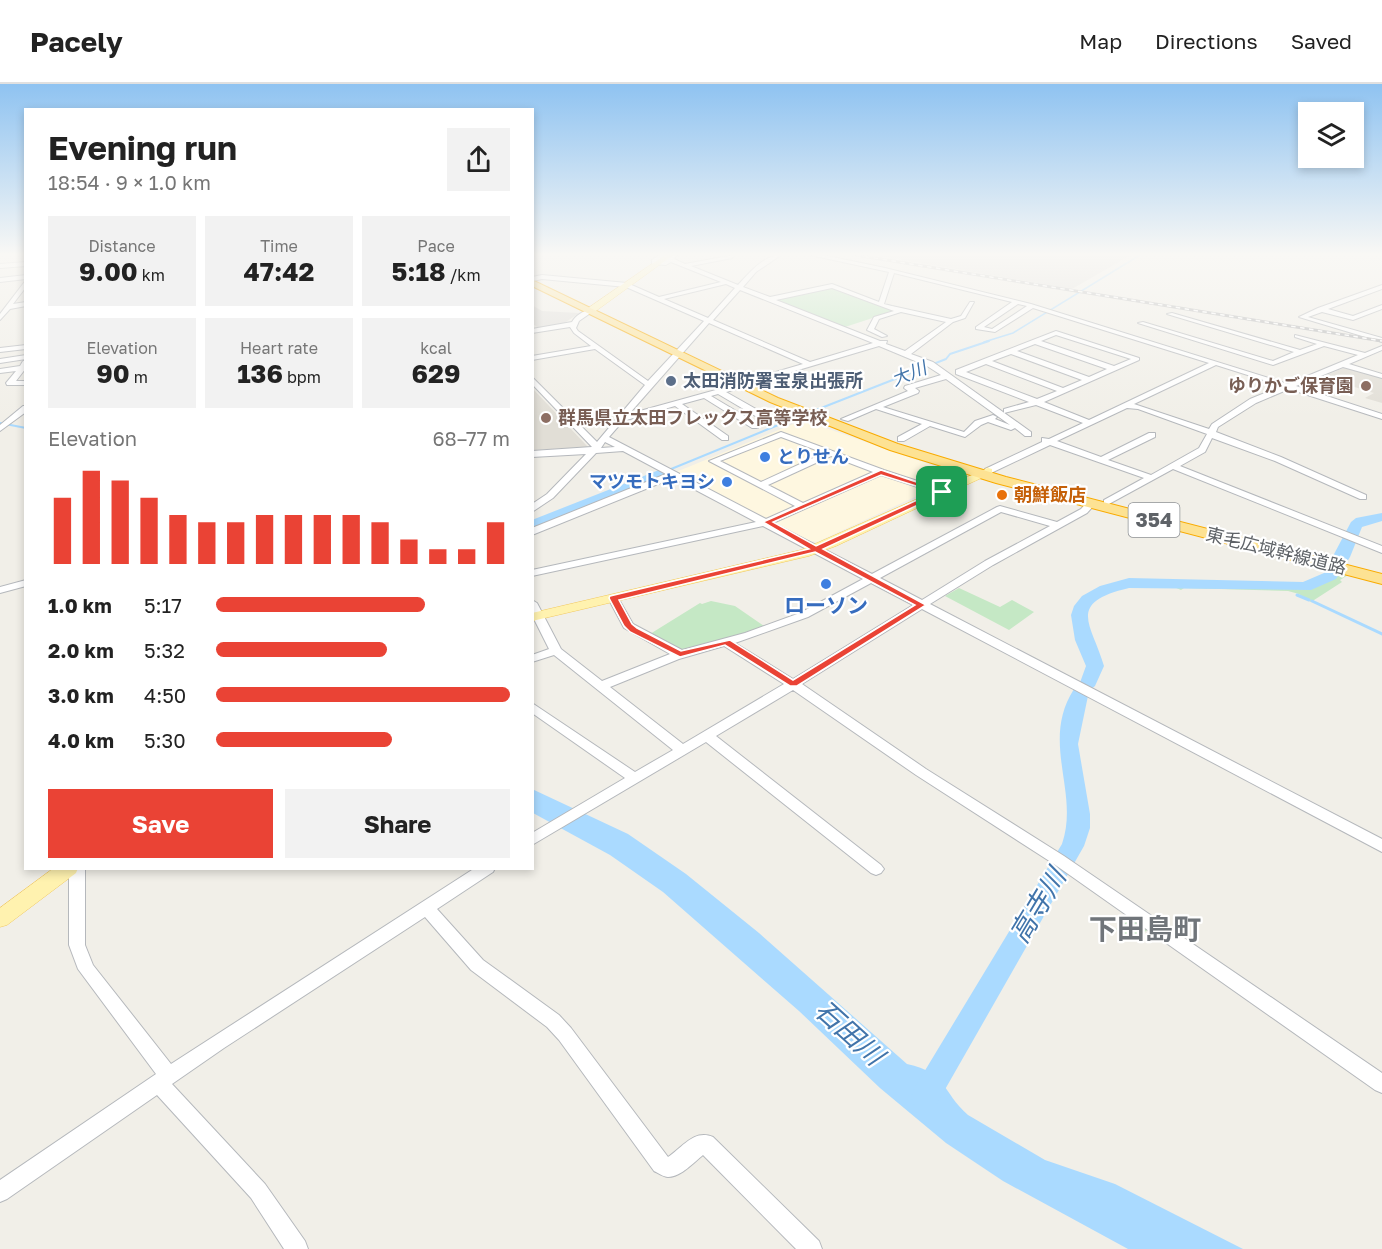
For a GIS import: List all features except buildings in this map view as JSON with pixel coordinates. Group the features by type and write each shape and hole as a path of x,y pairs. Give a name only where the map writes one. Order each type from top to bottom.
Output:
{"highway":[{"name":"東毛広域幹線道路","path":"593,309 745,384 894,447 1091,503 1329,562"},
{"name":"東毛広域幹線道路","path":"984,472 1107,502 1347,567 1382,579"},
{"name":"東毛広域幹線道路","path":"1347,567 1382,573"}],"main road":[{"path":"535,616 816,549 984,472"},
{"path":"0,919 66,870"}],"street":[{"path":"534,331 574,324 592,309"},
{"path":"687,309 811,364"},
{"path":"534,508 550,496 595,448 718,309"},
{"path":"797,309 930,364 1003,413 1028,434"},
{"path":"895,309 951,321"},
{"path":"907,353 951,321 963,317 968,309"},
{"path":"1006,309 978,328 993,332 1027,309"},
{"path":"1043,309 1382,417"},
{"path":"1319,309 1302,317 1382,340"},
{"path":"1321,309 1353,318 1376,309"},
{"path":"620,419 721,392 892,340 870,330 876,318 899,311"},
{"path":"1369,312 1382,315"},
{"path":"1170,314 1300,352"},
{"path":"1141,323 1273,363 1324,343"},
{"path":"574,324 576,332 649,385"},
{"path":"1103,334 1113,331"},
{"path":"876,407 965,435 975,425 1003,413 1036,402 1064,391 1137,359 1056,333 959,372 1036,402 1088,422"},
{"path":"1296,336 1365,355"},
{"path":"1081,341 1092,338"},
{"path":"1033,341 1114,369"},
{"path":"534,358 596,346"},
{"path":"0,350 24,347"},
{"path":"1107,502 1202,450 1215,426 1225,417 1253,401 1382,348"},
{"path":"1010,351 1090,380"},
{"path":"0,361 24,357"},
{"path":"985,361 1064,391"},
{"path":"984,472 1214,363"},
{"path":"1342,364 1382,376"},
{"path":"0,371 23,365"},
{"path":"0,382 11,381 23,365"},
{"path":"631,372 643,376 658,375"},
{"path":"845,419 915,391 908,387 946,376"},
{"path":"11,381 10,384 24,383"},
{"path":"534,381 595,448"},
{"path":"721,392 760,415"},
{"path":"706,396 755,426"},
{"path":"677,404 725,438"},
{"path":"1125,405 1138,407 1278,459 1363,497"},
{"path":"4,425 24,410"},
{"path":"987,420 1149,477"},
{"path":"4,425 24,422"},
{"path":"901,439 928,424"},
{"path":"804,507 712,461 781,434 881,472 942,492"},
{"path":"1101,460 1152,435"},
{"path":"604,438 1382,846"},
{"path":"534,454 595,448 624,449"},
{"path":"761,485 831,453"},
{"path":"1173,466 1382,550"},
{"path":"534,573 767,522 881,472"},
{"path":"534,531 674,474"},
{"path":"537,837 922,605 1084,511 1091,503"},
{"path":"601,686 680,654 726,642 804,615 1000,509 1058,525"},
{"path":"0,590 24,584"},
{"path":"614,598 628,626 680,654"},
{"path":"535,616 556,651 682,750"},
{"path":"726,642 1064,864 1382,1084"},
{"path":"534,658 556,651"},
{"path":"534,708 634,778"},
{"path":"706,735 876,869"},
{"path":"77,870 77,945 86,969 163,1079 258,1191 297,1249"},
{"path":"0,1192 163,1079 485,870"},
{"path":"427,909 471,959 559,1028 580,1052 661,1164 668,1167 675,1165 700,1144 706,1144 811,1249"}],"shaded area":[{"path":"534,309 579,313 563,324 539,328 534,325"},
{"name":"ゆりかご保育園","path":"1346,367 1382,378 1382,403 1365,398 1374,393 1322,377"},
{"name":"群馬県立太田フレックス高等学校","path":"534,390 588,447 534,450"},
{"path":"803,420 954,473 956,478 817,542 810,541 676,472"}],"green space":[{"path":"800,309 894,311 845,327"},
{"path":"1337,573 1348,575 1340,580 1342,582 1311,602 1299,594 1288,591 1184,588 1181,590 1172,586 1303,589 1331,580"},
{"path":"959,588 1000,607 1012,600 1034,612 1009,630 945,596"},
{"path":"711,601 735,606 767,628 683,651 650,634 700,603"},
{"path":"1134,917 1150,928 1132,941 1116,929"}],"water":[{"name":"石田川","path":"534,790 628,834 686,874 759,933 907,1064 930,1072 968,1115 1045,1160 1115,1184 1243,1249 1128,1249 1003,1181 946,1143 880,1088 799,1011 663,892 610,855 534,814"}],"waterway":[{"name":"大川","path":"984,342 1013,333 1051,309"},
{"name":"大川","path":"811,412 946,359 950,354 989,341"},
{"name":"大川","path":"659,474 805,414"},
{"path":"0,423 24,428"},
{"name":"大川","path":"534,524 659,474"},
{"name":"高寺川","path":"1086,686 1095,666 1084,640 1080,615 1088,599 1096,594 1129,583 1305,587 1330,576 1342,557 1356,525 1361,521 1382,517"},
{"path":"1297,595 1309,600"},
{"path":"1312,601 1382,634"},
{"name":"高寺川","path":"925,1097 1073,846 1079,828 1079,814 1068,744 1076,702 1081,693"}],"railway":[{"path":"1189,309 1382,341"}],"place":[{"name":"太田消防署宝泉出張所","path":"671,381"},
{"name":"ゆりかご保育園","path":"1366,386"},
{"name":"群馬県立太田フレックス高等学校","path":"546,418"},
{"name":"とりせん","path":"765,457"},
{"name":"マツモトキヨシ","path":"727,482"},
{"name":"朝鮮飯店","path":"1002,495"},
{"name":"ローソン","path":"826,584"}],"district":[{"name":"下田島町","path":"1145,929"}],"route":[{"path":"942,492 832,543 816,549 805,553 614,598 628,626 680,654 726,642 793,684 922,605 816,549 767,522 881,472 942,492"}]}
